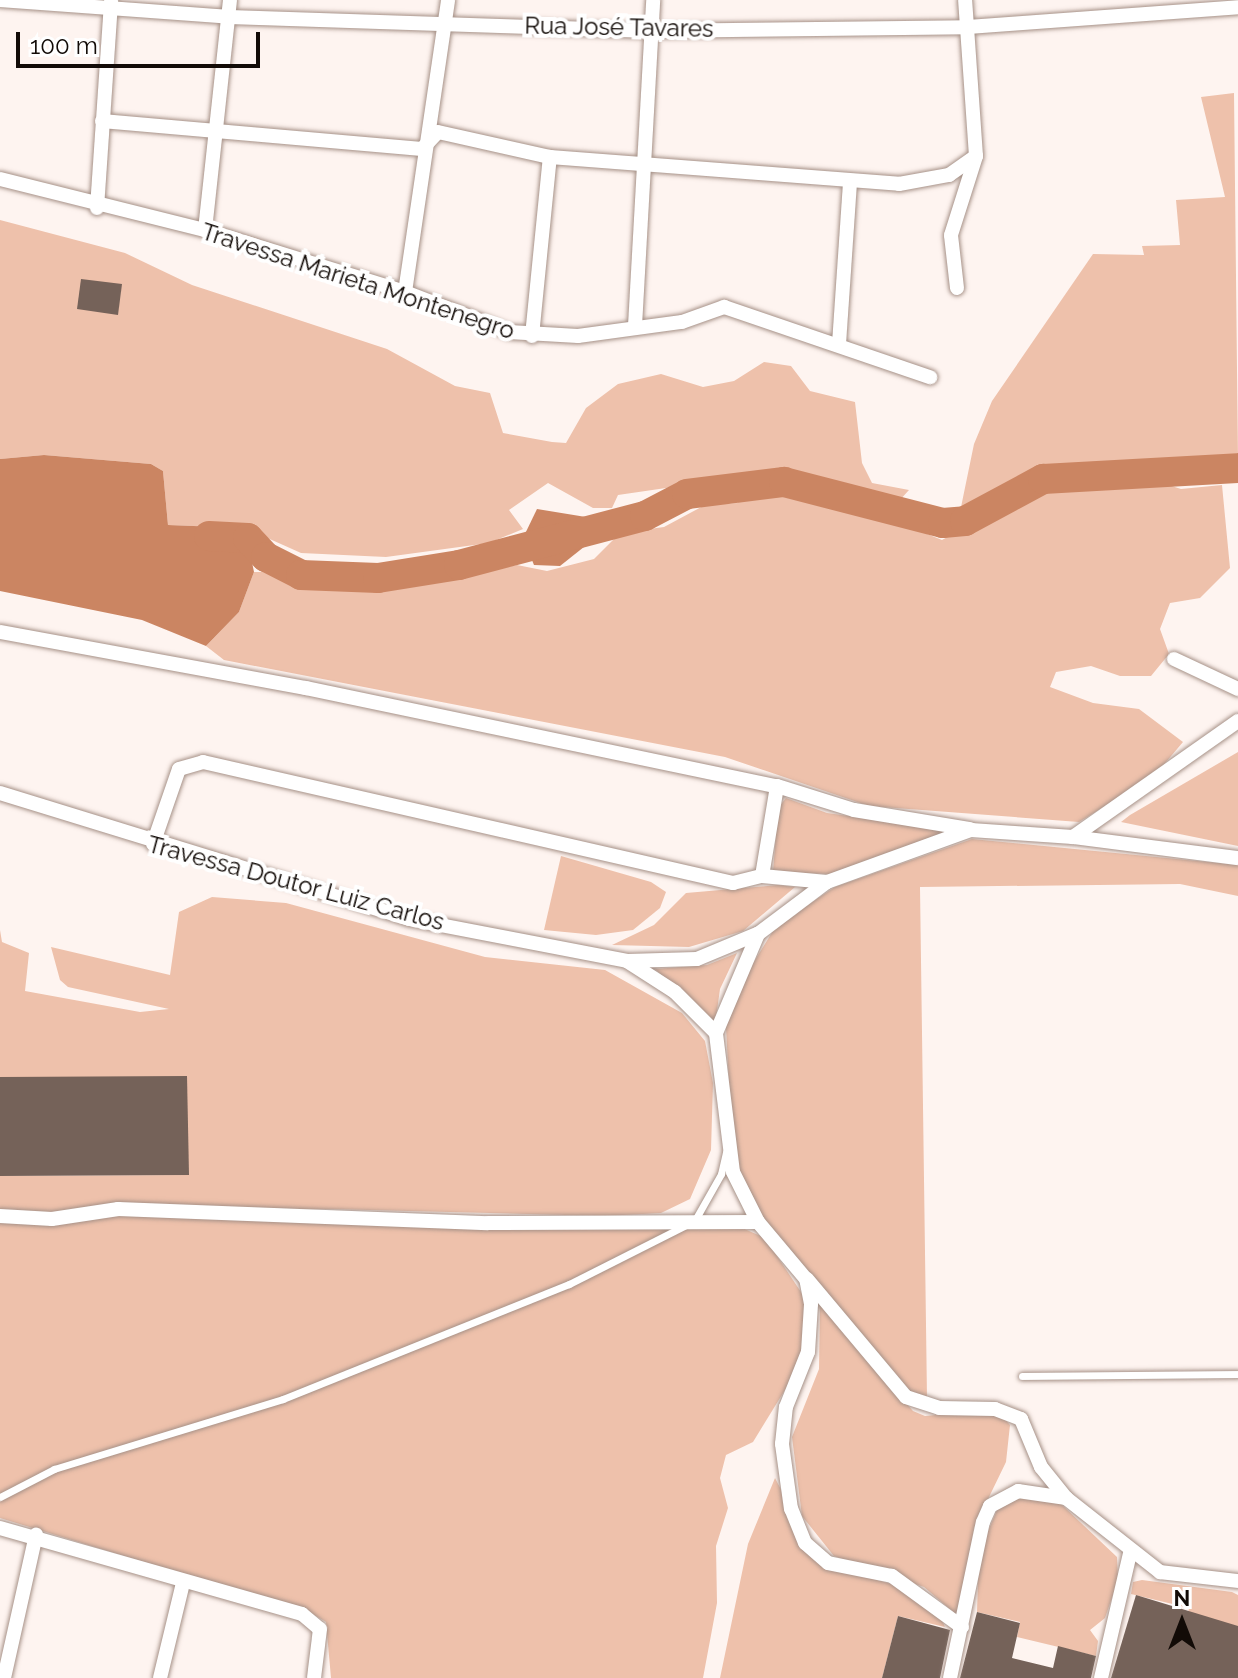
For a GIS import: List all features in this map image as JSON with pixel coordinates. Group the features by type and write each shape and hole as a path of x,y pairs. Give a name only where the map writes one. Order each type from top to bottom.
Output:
{"street":[{"name":"Rua José Tavares","path":"0,0 110,5 229,17 345,16 651,31 968,27 1238,7"},
{"path":"205,230 230,0"},
{"path":"345,16 347,0"},
{"path":"405,292 422,149 448,0"},
{"path":"635,326 648,163 653,0"},
{"path":"957,288 951,235 976,156 965,0"},
{"path":"97,208 110,5"},
{"path":"102,121 216,126 422,149"},
{"path":"422,149 438,132 550,157 850,181 925,183 976,156"},
{"path":"532,336 550,157"},
{"name":"Travessa Marieta Montenegro","path":"0,179 97,208 205,230 405,292 480,325 532,336 682,322 724,307 839,344 898,370 930,377"},
{"path":"839,344 850,181"},
{"path":"0,632 777,786 854,810 971,830 1073,837 1238,858"},
{"path":"1174,659 1238,689"},
{"path":"1073,837 1238,721"},
{"path":"153,844 179,769 203,762 733,883 762,876 827,882"},
{"path":"762,876 777,786"},
{"name":"Travessa Doutor Luiz Carlos","path":"0,793 153,844 409,919 598,952 627,961"},
{"path":"627,961 697,959 758,934 795,902 827,882 971,830"},
{"path":"758,934 716,1033 727,1149 758,1222 906,1397 939,1408 995,1409 1021,1419 1041,1467 1066,1498 1130,1553 1160,1572 1236,1582"},
{"path":"627,961 675,992 716,1033"},
{"path":"0,1216 52,1219 118,1209 488,1223 699,1217 758,1222"},
{"path":"806,1279 808,1352 786,1407 782,1444 791,1509 805,1543 828,1563 892,1576 962,1627"},
{"path":"950,1678 990,1506 1018,1491 1066,1498"},
{"path":"0,1528 36,1535 183,1583 313,1620 321,1644 314,1678"},
{"path":"4,1678 36,1535"},
{"path":"1101,1678 1130,1553"},
{"path":"160,1678 183,1583"}],"lane":[{"path":"0,1497 54,1469 283,1399 569,1284 699,1217 727,1149"},
{"path":"1022,1376 1238,1374"}],"shaded area":[{"path":"1234,93 1238,461 1037,473 960,512 974,444 992,401 1093,254 1144,255 1142,246 1180,245 1176,200 1225,197 1201,97"},
{"path":"0,220 125,253 192,285 387,349 455,386 490,393 503,433 566,443 586,408 618,384 661,374 703,387 734,381 764,362 791,366 810,391 855,402 862,463 872,483 909,490 899,501 762,474 618,495 612,508 593,508 548,483 509,510 523,529 489,543 386,557 301,553 245,528 168,525 163,471 151,464 44,455 0,459"},
{"path":"44,455 151,464 163,471 168,525 245,528 254,572 239,612 206,646 142,620 0,591 0,459"},
{"path":"1153,480 1181,489 1222,485 1230,568 1200,598 1170,603 1160,629 1169,654 1151,676 1120,676 1091,666 1056,672 1050,687 1093,703 1139,709 1183,742 1155,775 1079,822 869,806 725,757 224,660 206,646 239,612 254,572 274,572 316,589 355,589 408,587 517,565 547,571 594,559 620,533 664,527 705,505 738,503 735,494 783,488 868,510 942,540 1039,486"},
{"path":"537,509 592,518 599,535 560,566 534,565 523,538"},
{"path":"1238,752 1238,846 1121,822 1130,815"},
{"path":"786,798 827,813 955,831 830,874 773,872 778,808"},
{"path":"972,839 1238,865 1238,896 1180,884 920,887 927,1397 912,1393 757,1211 733,1157 725,1009 776,926 835,887"},
{"path":"561,856 651,882 666,892 660,908 633,930 596,935 544,930"},
{"path":"778,885 795,887 743,931 689,947 612,945 654,925 686,893"},
{"path":"212,897 286,903 485,957 605,970 682,1013 705,1041 713,1083 711,1150 690,1199 661,1213 604,1216 328,1209 0,1213 0,1176 189,1175 0,1077 0,930 2,942 29,953 25,991 140,1012 169,1009 68,987 60,980 51,947 170,975 179,912"},
{"path":"737,953 720,989 715,1025 655,969 707,965"},
{"path":"120,1215 740,1227 765,1238 805,1298 807,1335 796,1372 753,1442 726,1455 720,1478 728,1508 716,1546 717,1603 703,1678 331,1678 326,1622 311,1613 0,1518 0,1222"},
{"path":"820,1304 913,1411 925,1416 982,1411 1001,1415 1010,1425 1006,1462 974,1528 958,1616 924,1587 834,1556 802,1516 792,1437 819,1369"},
{"path":"775,1478 819,1563 891,1584 940,1616 945,1627 898,1616 882,1678 720,1678 748,1544"},
{"path":"1021,1498 1061,1504 1117,1557 1118,1580 1105,1618 1090,1630 1098,1641 1096,1656 1017,1637 1020,1622 977,1612 979,1552 998,1508"},
{"path":"1142,1580 1232,1592 1238,1595 1238,1626 1172,1678 1189,1608 1131,1594 1133,1582"}],"building":[{"path":"81,279 122,284 118,315 77,309"},
{"path":"187,1076 189,1175 0,1176 0,1077"},
{"path":"1136,1595 1238,1626 1238,1678 1111,1678"},
{"path":"977,1612 1020,1623 1012,1658 1053,1668 1058,1646 1096,1656 1091,1678 960,1678"},
{"path":"898,1616 950,1630 940,1678 882,1678"}],"waterway":[{"path":"209,536 248,538 266,557 301,575 378,578 459,565 645,516 687,494 784,482 943,523 965,521 1043,479 1238,468"}]}
